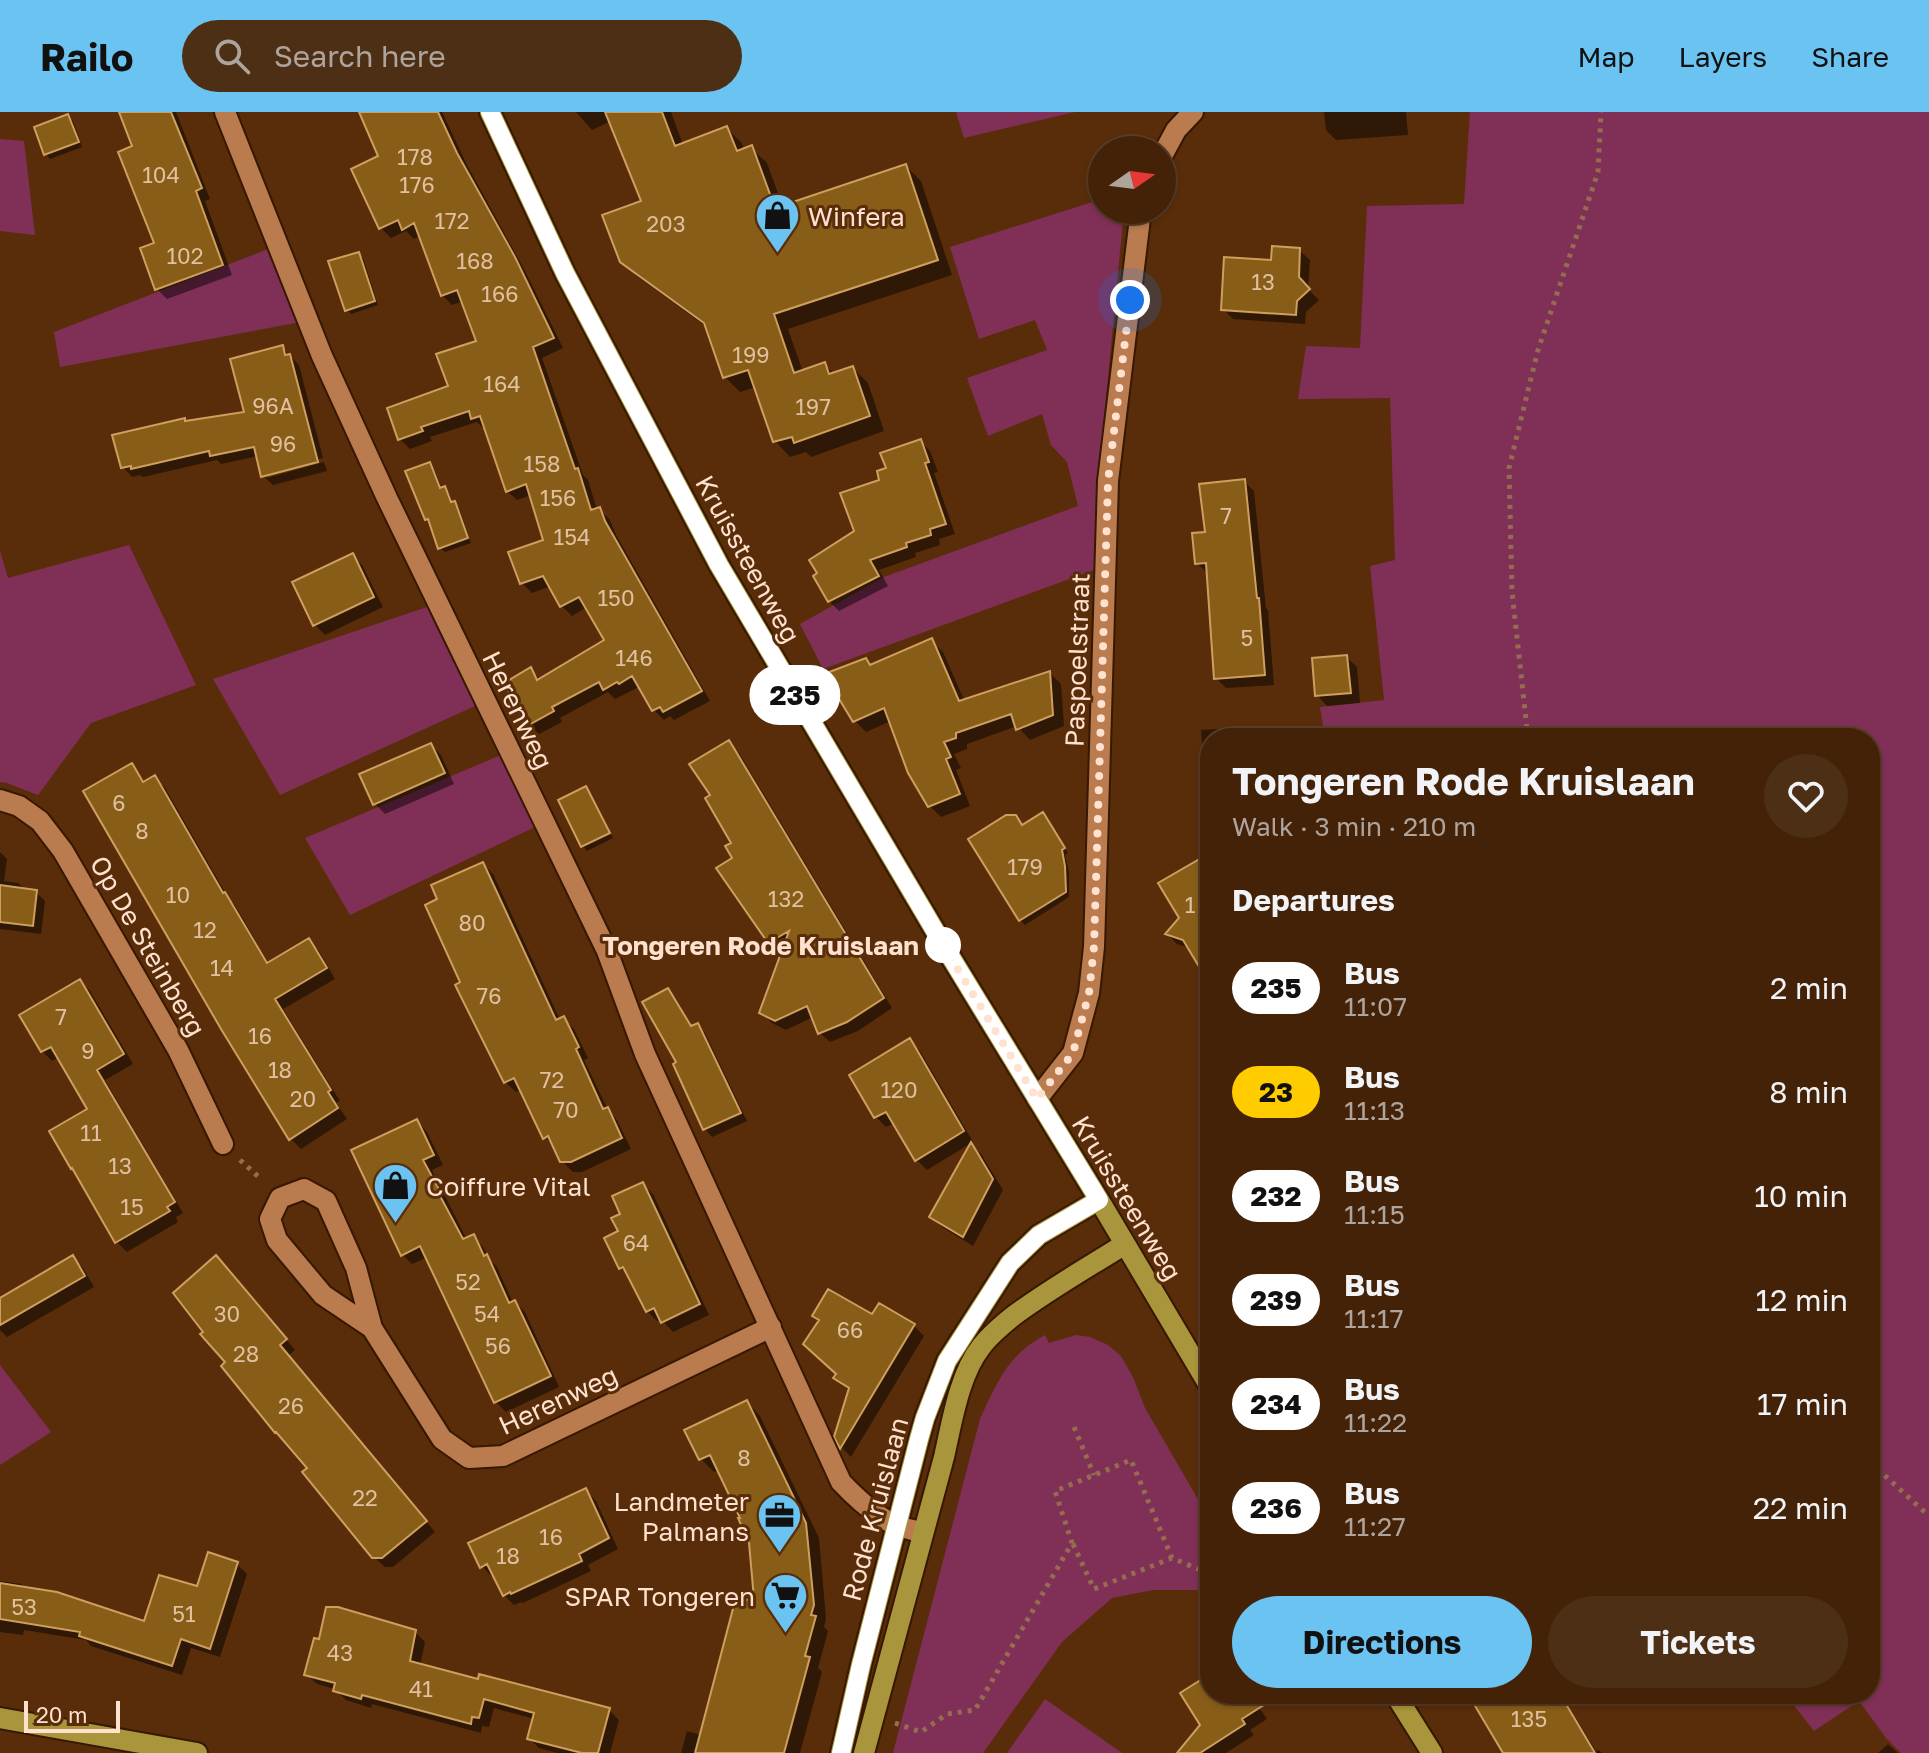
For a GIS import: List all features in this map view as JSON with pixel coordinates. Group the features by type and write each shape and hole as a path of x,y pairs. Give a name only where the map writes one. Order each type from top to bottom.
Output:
{"main road":[{"name":"Kruissteenweg","path":"490,112 565,273 719,565 1200,1370"},
{"name":"Rode Kruislaan","path":"841,1753 896,1525 925,1418 947,1361 1010,1263 1039,1235 1099,1200"},
{"name":"Rode Kruislaan","path":"864,1753 954,1411 980,1347 1037,1298 1125,1244"},
{"path":"1401,1704 1432,1753"},
{"path":"0,1718 197,1753"}],"street":[{"name":"Herenweg","path":"225,112 322,356 387,498 607,951 645,1054 841,1482 860,1502 896,1525 923,1533"},
{"path":"1173,136 1193,112"},
{"name":"Paspoelstraat","path":"1037,1099 1073,1053 1089,993 1093,962 1108,481 1139,224"},
{"name":"Op De Steinberg","path":"0,800 19,806 40,821 63,851 178,1050 223,1144"},
{"name":"Herenweg","path":"372,1328 323,1295 277,1240 270,1219 280,1198 304,1189 326,1201 356,1268 372,1328 442,1439 469,1458 503,1456 771,1327"}],"path":[{"path":"1527,728 1512,592 1509,468 1538,350 1598,172 1601,112"},
{"path":"223,1144 280,1198"},
{"path":"1074,1427 1094,1475"},
{"path":"1172,1558 1094,1589 1072,1543 1055,1491 1131,1460 1172,1558 1200,1570"},
{"path":"1880,1471 1929,1516"},
{"path":"874,1717 921,1732 947,1714 975,1710 1072,1543"}],"shaded area":[{"path":"956,112 1075,112 964,138"},
{"path":"1470,112 1929,112 1929,1753 1901,1753 1861,1704 1880,1704 1880,728 1323,728 1320,707 1384,700 1370,566 1395,560 1390,398 1298,399 1306,346 1360,348 1367,206 1464,204"},
{"path":"0,139 24,141 35,235 0,231"},
{"path":"1088,203 1088,224 1123,224 1099,472 1094,570 823,669 800,624 884,577 1078,506 1067,462 1051,445 1042,414 988,436 967,378 1047,350 1035,320 979,339 950,247"},
{"path":"271,248 301,322 60,367 54,332"},
{"path":"129,545 196,685 91,723 38,795 0,782 0,551 8,578"},
{"path":"430,606 477,705 280,795 213,679"},
{"path":"501,755 535,827 350,915 305,838"},
{"path":"1045,1335 1049,1343 1076,1335 1090,1337 1108,1345 1121,1356 1145,1408 1200,1503 1200,1590 1153,1590 1112,1598 1062,1642 983,1753 893,1753 980,1419 998,1381 1032,1343"},
{"path":"0,1365 51,1432 0,1465"},
{"path":"1045,1699 1122,1753 1007,1753"},
{"path":"1793,1704 1854,1704 1814,1731"}],"building":[{"path":"119,112 171,112 202,188 196,191 223,265 155,290 140,248 154,243 118,152 132,146"},
{"path":"359,112 438,112 554,338 533,347 591,510 600,507 605,521 702,691 663,712 660,707 652,711 632,676 603,690 599,682 552,707 554,711 527,726 504,683 531,667 537,680 604,640 579,597 560,607 543,576 520,584 508,552 543,540 526,484 506,492 480,416 471,419 469,411 421,427 423,431 398,440 387,408 448,386 436,354 476,341 457,290 441,296 414,223 402,230 398,220 379,229 351,169 378,156"},
{"path":"605,112 662,112 675,146 727,126 737,151 752,145 775,208 906,164 938,260 774,314 794,373 825,362 829,374 853,366 870,416 794,443 792,437 773,442 748,370 723,378 704,323 620,262 602,215 641,201"},
{"path":"68,114 79,142 44,155 34,127"},
{"path":"1272,246 1300,248 1299,277 1310,289 1297,301 1296,315 1221,310 1224,257 1271,260"},
{"path":"359,252 375,301 345,311 328,261"},
{"path":"283,345 285,355 290,354 318,462 261,477 254,447 210,456 209,451 131,469 131,466 121,468 112,435 185,418 185,421 244,412 230,359"},
{"path":"921,439 929,462 925,463 946,524 930,529 931,535 906,543 907,547 870,560 879,576 828,602 813,576 817,573 809,560 854,531 840,493 879,480 877,471 886,468 880,453"},
{"path":"430,462 440,488 445,486 451,502 455,501 468,538 438,549 428,519 425,520 405,471"},
{"path":"1245,479 1265,675 1214,679 1206,563 1195,564 1192,533 1205,532 1199,484"},
{"path":"353,553 374,597 313,626 292,582"},
{"path":"932,638 959,701 1050,671 1053,715 1016,730 1011,714 956,733 956,738 944,742 951,757 946,759 960,794 928,807 908,773 884,708 853,722 824,674 866,658 870,665"},
{"path":"1347,655 1351,693 1315,696 1312,658"},
{"path":"729,740 884,998 847,1022 818,1034 807,1006 775,1021 759,1013 789,931 768,943 716,868 732,858 725,846 731,843 705,798 710,795 689,764"},
{"path":"431,743 445,773 373,805 359,774"},
{"path":"132,763 143,782 155,775 267,963 309,938 327,968 275,999 331,1090 328,1092 338,1108 289,1140 83,791"},
{"path":"586,786 610,833 581,847 558,800"},
{"path":"1043,812 1065,848 1062,850 1066,892 1019,921 968,839 1006,815 1016,815 1022,825"},
{"path":"1200,859 1200,968 1183,940 1165,934 1179,918 1158,883"},
{"path":"483,862 556,1020 564,1016 603,1109 608,1107 622,1138 571,1162 560,1162 548,1136 543,1139 514,1078 504,1083 455,985 460,982 425,905 437,899 431,885"},
{"path":"0,885 37,890 33,926 0,922"},
{"path":"80,979 124,1054 97,1070 175,1202 167,1207 170,1211 115,1243 49,1131 87,1109 51,1047 41,1052 19,1015"},
{"path":"668,988 691,1026 698,1023 741,1113 703,1130 673,1064 676,1062 642,1002"},
{"path":"910,1038 964,1131 915,1161 886,1112 874,1118 849,1075"},
{"path":"417,1119 434,1155 423,1160 439,1194 463,1239 474,1234 484,1256 487,1254 509,1303 515,1300 551,1376 494,1403 420,1246 401,1256 351,1150"},
{"path":"971,1142 993,1179 963,1237 929,1217"},
{"path":"643,1182 700,1304 661,1323 654,1308 646,1312 604,1238 618,1231 611,1218 620,1214 612,1196"},
{"path":"73,1255 85,1276 0,1325 0,1298"},
{"path":"216,1255 287,1339 280,1345 427,1521 382,1558 372,1558 302,1472 307,1468 221,1366 225,1362 200,1334 203,1332 173,1293"},
{"path":"828,1289 872,1314 879,1303 915,1324 840,1449 834,1437 849,1388 833,1378 836,1374 803,1344 819,1320 812,1316"},
{"path":"747,1400 806,1523 814,1605 811,1615 816,1616 805,1656 810,1657 784,1753 695,1753 735,1601 754,1599 749,1543 740,1518 710,1455 699,1460 684,1430"},
{"path":"586,1488 609,1538 579,1554 582,1561 503,1596 487,1564 480,1568 468,1543"},
{"path":"208,1552 238,1562 210,1649 181,1639 172,1666 79,1636 80,1632 0,1619 0,1583 57,1592 144,1621 159,1575 197,1586"},
{"path":"326,1607 338,1607 416,1630 410,1661 478,1679 479,1674 610,1708 598,1753 582,1753 527,1739 534,1713 484,1699 479,1718 472,1717 471,1724 362,1695 361,1699 333,1691 335,1683 304,1675 314,1638 319,1639"},
{"path":"1200,1680 1200,1704 1265,1704 1242,1719 1245,1724 1200,1753 1177,1753 1200,1725 1180,1693"},
{"path":"1474,1704 1566,1704 1595,1753 1503,1753"}],"bus line":[{"name":"235","path":"490,112 565,273 719,565 944,946 1099,1200 1039,1235 1010,1263 947,1361 919,1439 841,1753"}],"place":[{"name":"Winfera","path":"777,255"},
{"name":"Tongeren Rode Kruislaan","path":"943,945"},
{"name":"Coiffure Vital","path":"395,1225"},
{"name":"Landmeter Palmans","path":"780,1555"},
{"name":"SPAR Tongeren","path":"786,1635"}],"route":[{"path":"943,945 1037,1099 1073,1053 1089,993 1094,947 1108,481 1130,300"}]}
